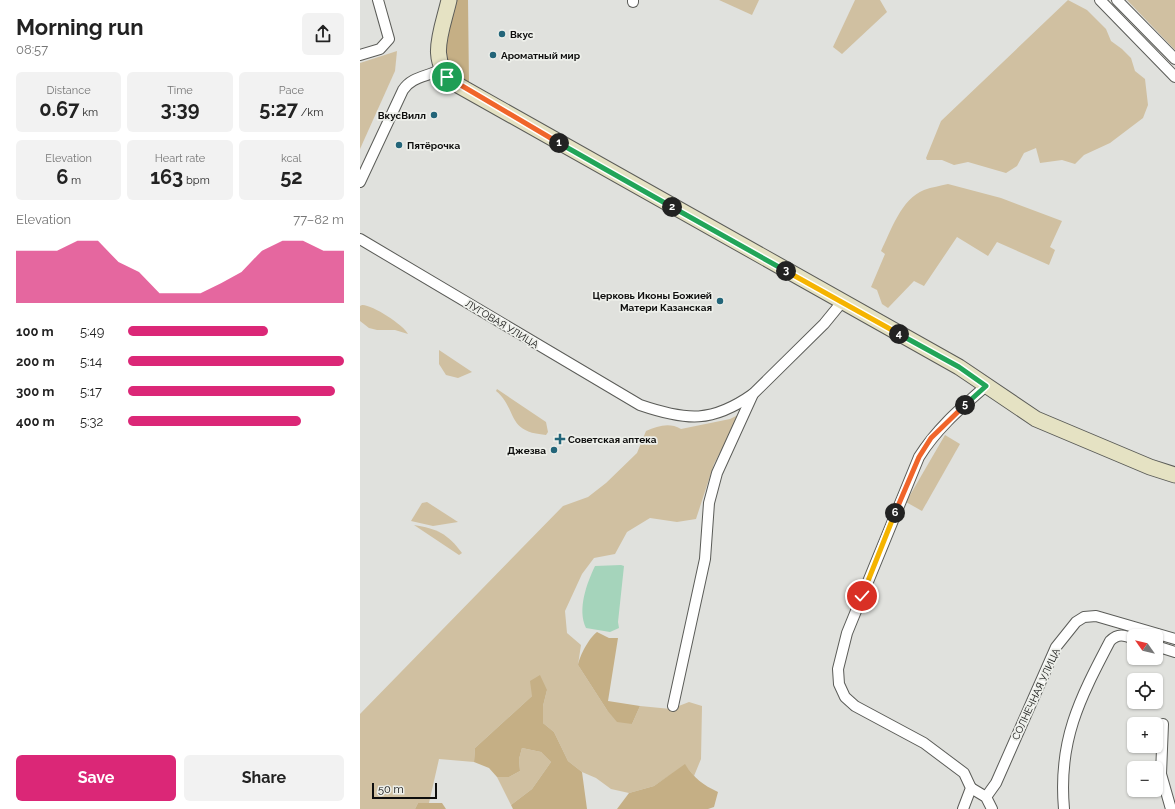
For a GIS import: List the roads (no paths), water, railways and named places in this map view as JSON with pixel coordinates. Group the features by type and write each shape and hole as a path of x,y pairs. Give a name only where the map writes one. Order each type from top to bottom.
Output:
{"street":[{"path":"360,55 380,49 389,39 378,0"},
{"path":"449,0 439,43 438,57 441,69 447,77 456,84 959,367 1036,419 1150,467 1175,475"},
{"path":"1100,0 1175,77"},
{"path":"1117,0 1175,59"},
{"path":"360,182 405,86 416,78 434,73 441,69"},
{"name":"ЛУГОВАЯ УЛИЦА","path":"360,239 626,398 646,407 665,414 691,416 717,415 734,408 753,394"},
{"path":"673,706 705,559 709,503 717,473 753,394 824,324 842,302"},
{"path":"986,386 947,421 931,438 919,457 847,633 838,669 839,684 845,697 855,706 924,743 964,773 971,788 986,797 992,809"},
{"name":"СОЛНЕЧНАЯ УЛИЦА","path":"986,797 996,782 1056,647 1076,622 1084,618 1096,616 1175,639"},
{"path":"1064,809 1062,786 1063,763 1071,726 1088,683 1113,637 1122,635 1127,637"},
{"path":"1163,648 1175,652"},
{"path":"1162,753 1161,774 1171,809"},
{"path":"963,809 971,788"}],"place":[{"name":"Вкус","path":"502,34"},
{"name":"Ароматный мир","path":"493,55"},
{"name":"ВкусВилл","path":"434,115"},
{"name":"Пятёрочка","path":"399,145"},
{"name":"Церковь Иконы Божией Матери Казанская","path":"720,301"},
{"name":"Советская аптека","path":"560,439"},
{"name":"Джезва","path":"554,450"}]}
